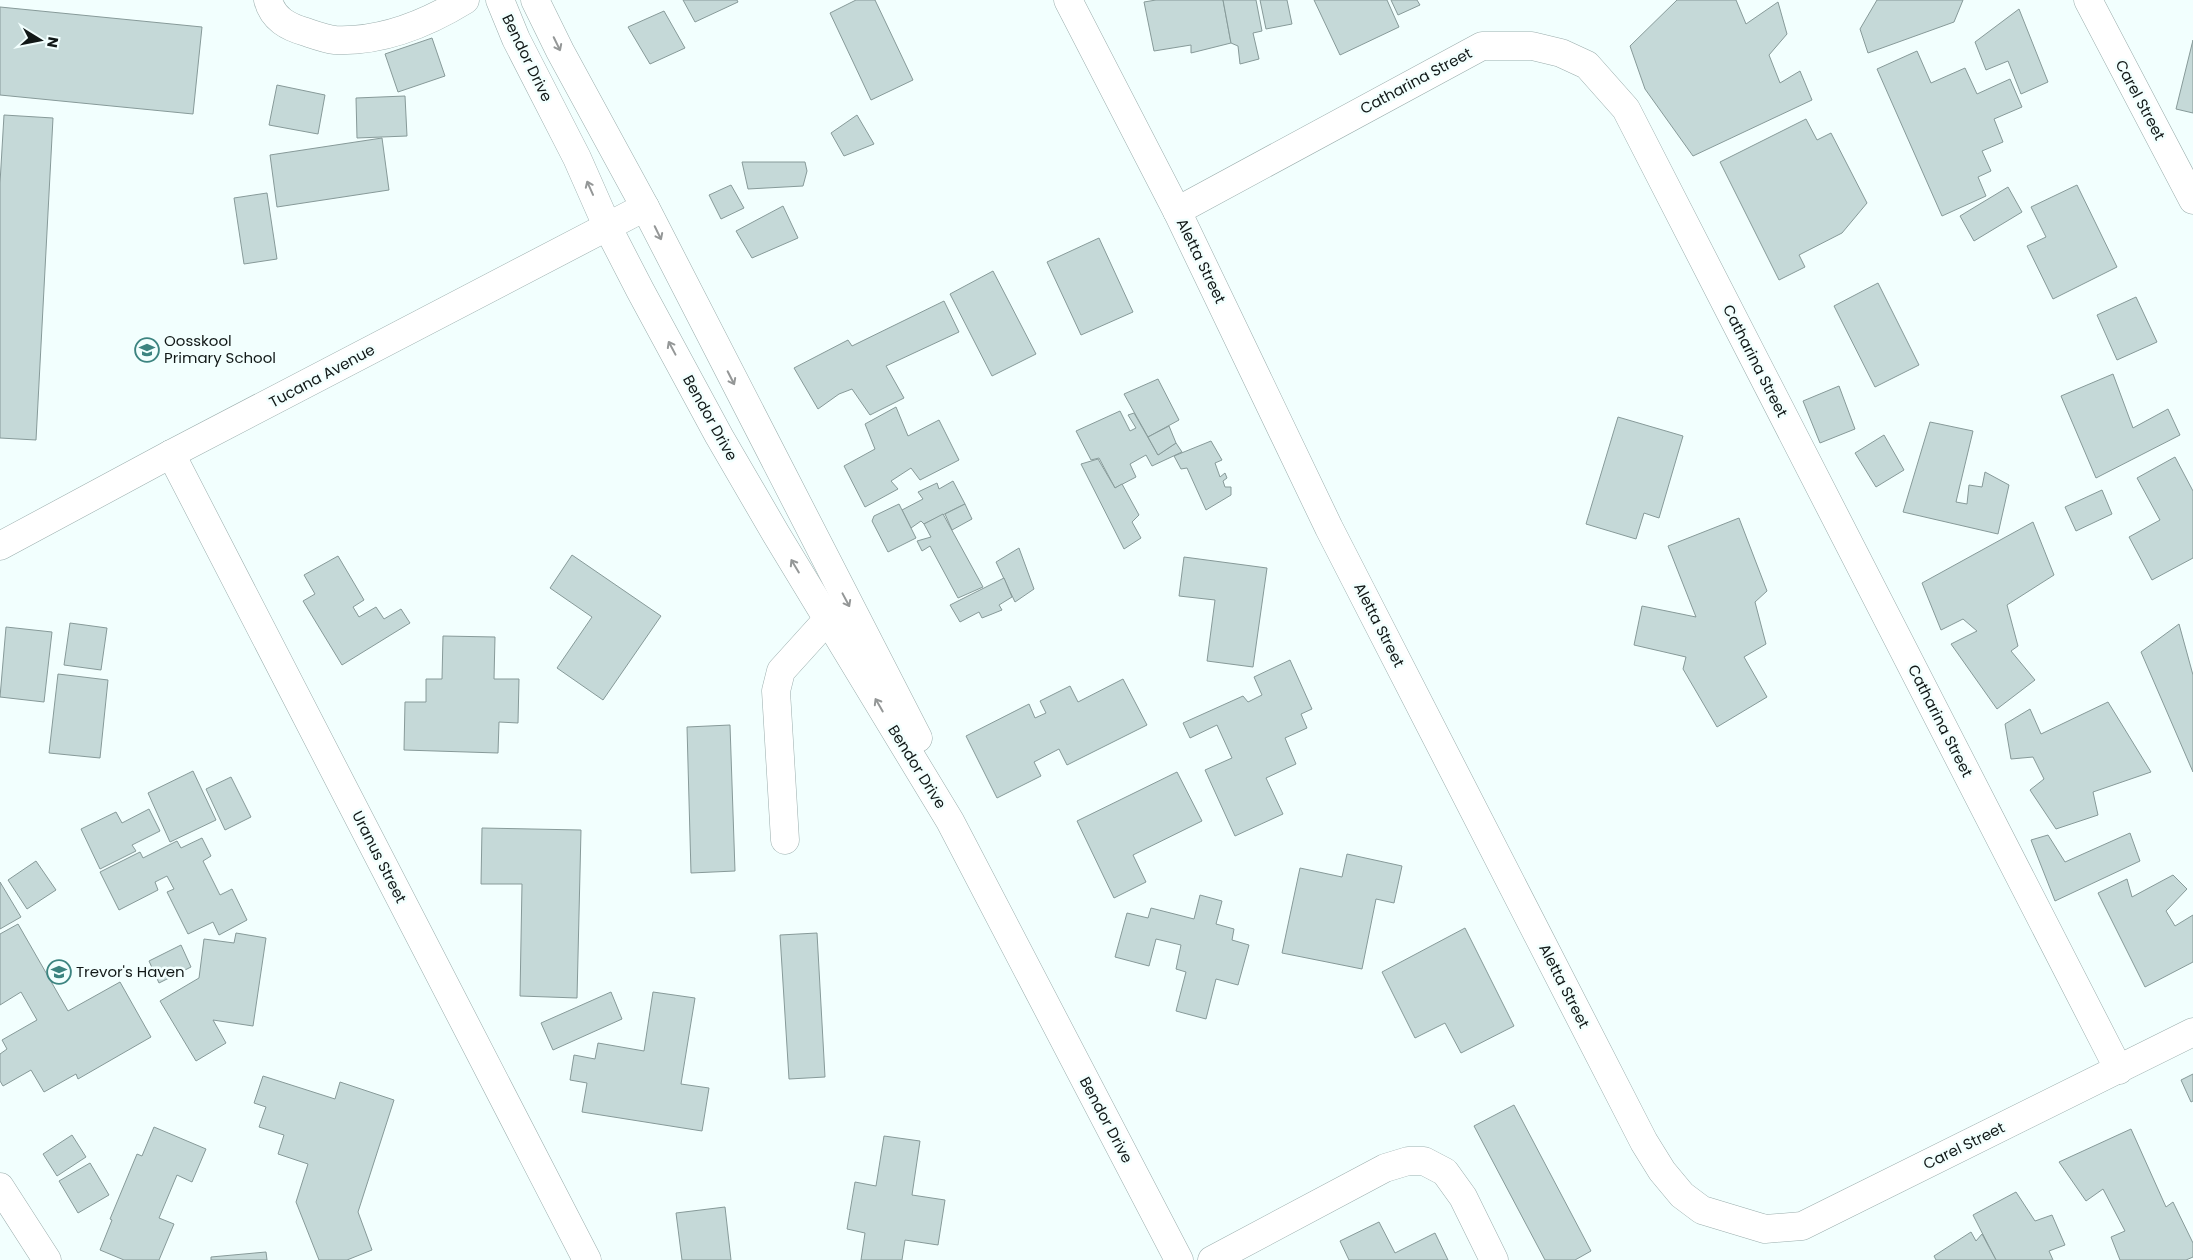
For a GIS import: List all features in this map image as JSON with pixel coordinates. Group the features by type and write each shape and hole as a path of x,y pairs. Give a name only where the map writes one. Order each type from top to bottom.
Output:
{"street":[{"path":"268,0 271,12 292,28 333,40 369,40 426,22 464,0"},
{"name":"Bendor Drive","path":"500,0 516,40 577,158 607,226 719,436 910,758 950,821 1170,1257"},
{"name":"Bendor Drive","path":"535,0 560,51 645,207 792,496 908,718 935,773 950,821"},
{"name":"Aletta Street","path":"1068,0 1177,211 1329,528 1644,1142 1662,1171 1682,1195 1702,1210 1728,1219"},
{"name":"Carel Street","path":"2088,0 2193,200"},
{"name":"Catharina Street","path":"1177,211 1482,46 1532,46 1560,53 1588,65 1626,109 2119,1070"},
{"name":"Tucana Avenue","path":"0,546 171,454 645,207"},
{"name":"Uranus Street","path":"171,454 587,1260"},
{"path":"785,840 776,691 781,671 828,619"},
{"name":"Carel Street","path":"1728,1219 1765,1229 1802,1226 2193,1032"},
{"path":"1212,1260 1385,1168 1408,1161 1424,1162 1445,1172 1463,1197 1494,1260"},
{"path":"0,1187 47,1260"}],"building":[{"path":"683,0 737,0 738,2 695,22"},
{"path":"856,0 875,0 913,80 871,100 830,13"},
{"path":"1156,0 1223,0 1231,43 1191,53 1191,45 1154,51 1144,2"},
{"path":"1223,0 1256,0 1262,31 1253,33 1259,59 1240,64 1238,46 1231,43"},
{"path":"1260,0 1287,0 1292,24 1266,29"},
{"path":"1314,0 1387,0 1399,27 1340,55"},
{"path":"1391,0 1417,0 1420,5 1398,15"},
{"path":"1677,0 1736,0 1746,24 1778,2 1787,34 1769,55 1780,83 1800,71 1812,100 1693,156 1645,89 1630,46"},
{"path":"1877,0 1963,0 1954,22 1868,53 1860,29"},
{"path":"0,7 202,27 193,114 0,95"},
{"path":"2019,9 2048,82 2021,94 2008,61 1986,70 1975,42"},
{"path":"664,11 685,48 650,64 628,27"},
{"path":"432,38 445,76 398,92 385,54"},
{"path":"2193,40 2193,113 2176,109"},
{"path":"1917,51 1931,83 1965,68 1977,94 2010,79 2022,107 1994,119 2003,142 1982,151 1991,171 1978,177 1986,196 1942,216 1877,69"},
{"path":"277,85 325,95 318,134 269,125"},
{"path":"405,96 407,136 357,138 356,98"},
{"path":"4,115 53,118 36,440 0,438 0,183"},
{"path":"857,115 874,144 844,156 831,133"},
{"path":"1806,119 1817,140 1831,133 1867,203 1842,233 1799,255 1805,267 1779,280 1720,162"},
{"path":"382,138 389,190 277,207 270,155"},
{"path":"742,162 805,162 807,171 803,186 748,189"},
{"path":"731,185 744,208 721,219 709,195"},
{"path":"2077,185 2117,267 2053,299 2027,246 2046,237 2031,207"},
{"path":"2008,187 2022,212 1974,241 1960,216"},
{"path":"267,193 277,259 244,264 234,198"},
{"path":"783,206 798,238 752,258 736,231"},
{"path":"1099,238 1133,312 1081,335 1047,262"},
{"path":"993,271 1036,354 992,376 950,294"},
{"path":"1878,283 1919,365 1875,387 1834,306"},
{"path":"2136,297 2157,342 2117,360 2097,315"},
{"path":"944,301 959,332 886,366 904,398 870,415 852,389 839,394 818,409 794,368 848,340 852,346"},
{"path":"2113,374 2133,428 2168,409 2180,435 2096,478 2061,396"},
{"path":"1158,379 1179,420 1148,437 1124,394"},
{"path":"1839,386 1855,429 1820,443 1803,401"},
{"path":"896,407 908,436 939,420 959,460 920,480 911,468 891,481 898,489 865,507 844,466 875,449 865,424"},
{"path":"1120,411 1130,431 1136,428 1128,415 1134,413 1158,455 1176,443 1182,452 1152,466 1146,455 1130,464 1136,477 1115,488 1099,458 1091,460 1076,431"},
{"path":"1618,417 1683,436 1659,518 1644,513 1636,539 1586,524"},
{"path":"1930,422 1973,431 1956,502 1967,504 1969,485 1982,487 1985,472 2009,485 1998,534 1903,512"},
{"path":"1169,426 1176,443 1158,455 1148,437"},
{"path":"1884,435 1904,470 1876,487 1855,453"},
{"path":"1211,441 1222,460 1215,463 1220,477 1225,473 1227,478 1223,481 1225,487 1231,487 1231,495 1206,510 1187,468 1181,469 1174,456"},
{"path":"2175,457 2193,491 2193,558 2152,580 2129,537 2160,520 2137,478"},
{"path":"1098,459 1115,488 1122,484 1139,515 1132,522 1141,538 1124,549 1081,464"},
{"path":"953,481 965,504 924,524 921,521 911,528 902,510 923,499 918,492 937,483 939,489"},
{"path":"2102,490 2112,514 2076,531 2065,507"},
{"path":"899,504 916,538 888,552 872,521 874,516"},
{"path":"965,504 972,519 952,530 945,514"},
{"path":"943,514 983,587 958,598 930,546 922,551 917,541 931,537 924,524"},
{"path":"1739,518 1767,591 1755,602 1766,644 1744,657 1767,697 1717,727 1683,669 1686,657 1634,645 1642,606 1696,617 1668,546"},
{"path":"2033,522 2054,575 2007,605 2018,646 2011,651 2035,680 1997,709 1951,644 1977,631 1963,619 1941,630 1922,583"},
{"path":"1019,548 1034,589 1015,602 996,562"},
{"path":"572,555 661,616 603,700 557,668 592,617 550,588"},
{"path":"338,556 364,600 353,607 359,617 376,607 384,619 401,609 410,623 342,665 303,601 315,594 304,575"},
{"path":"1184,557 1267,568 1253,667 1207,661 1215,600 1179,596"},
{"path":"1004,578 1012,597 999,605 1002,610 982,618 979,612 960,622 950,605"},
{"path":"70,623 107,628 101,670 64,665"},
{"path":"2179,624 2193,675 2193,772 2141,652"},
{"path":"6,627 52,632 44,702 0,697"},
{"path":"443,636 495,637 494,679 519,679 518,723 499,722 498,753 404,750 405,702 426,702 426,679 442,679"},
{"path":"1290,660 1312,709 1301,714 1307,728 1285,738 1296,764 1266,778 1283,814 1235,836 1205,770 1232,758 1217,725 1190,738 1183,723 1243,696 1248,702 1262,695 1254,677"},
{"path":"58,674 108,680 100,758 49,753"},
{"path":"1123,679 1147,725 1067,765 1059,749 1034,762 1041,776 997,798 966,736 1029,704 1035,718 1046,713 1040,701 1070,686 1078,702"},
{"path":"2108,702 2151,772 2093,792 2098,815 2056,829 2030,790 2044,779 2033,757 2011,759 2005,724 2030,709 2041,734"},
{"path":"730,725 735,871 691,873 687,727"},
{"path":"193,771 216,820 170,842 148,793"},
{"path":"1177,772 1202,821 1133,855 1146,882 1114,898 1077,821"},
{"path":"231,777 251,817 225,830 206,789"},
{"path":"149,809 160,831 132,845 136,851 100,869 81,829 116,812 122,823"},
{"path":"482,828 581,830 577,998 520,996 522,884 481,884"},
{"path":"2130,833 2140,861 2055,901 2031,840 2048,835 2065,862"},
{"path":"202,838 211,856 203,861 220,895 232,889 247,920 219,935 213,922 188,934 167,892 174,889 167,876 155,882 158,890 119,910 100,872 140,852 143,858 177,841 181,848"},
{"path":"1347,854 1402,866 1394,903 1376,899 1362,969 1282,953 1300,868 1342,877"},
{"path":"36,861 56,890 27,909 8,880"},
{"path":"2173,875 2187,889 2166,911 2175,926 2193,915 2193,962 2145,987 2098,893 2127,879 2132,897"},
{"path":"0,882 21,917 0,929"},
{"path":"1200,895 1222,901 1216,924 1234,929 1232,940 1249,945 1238,985 1216,979 1206,1019 1176,1011 1186,972 1176,969 1181,945 1156,939 1149,966 1115,957 1127,913 1148,918 1151,908 1194,919"},
{"path":"18,924 68,1011 120,982 151,1037 78,1079 76,1074 44,1092 31,1070 3,1086 0,1081 0,1054 7,1049 2,1040 37,1020 21,992 0,1005 0,934"},
{"path":"1465,928 1514,1026 1461,1053 1445,1023 1415,1038 1382,972"},
{"path":"236,933 266,938 253,1026 213,1020 226,1043 196,1061 160,1001 199,978 204,939 234,943"},
{"path":"817,933 825,1077 789,1079 780,935"},
{"path":"181,945 191,967 159,983 149,961"},
{"path":"611,992 622,1019 553,1050 541,1023"},
{"path":"653,992 695,998 681,1084 709,1088 702,1131 582,1112 587,1083 570,1080 574,1055 595,1059 598,1043 644,1051"},
{"path":"2193,1074 2193,1101 2191,1102 2181,1080"},
{"path":"263,1076 335,1099 340,1082 394,1100 358,1212 372,1250 347,1260 319,1260 296,1202 308,1164 278,1154 284,1135 259,1127 266,1107 254,1103"},
{"path":"1514,1105 1591,1251 1575,1260 1545,1260 1474,1126"},
{"path":"154,1127 206,1149 192,1182 177,1175 159,1218 174,1224 159,1260 124,1260 100,1250 112,1220 110,1219 137,1154 142,1156"},
{"path":"2131,1129 2166,1207 2173,1202 2193,1243 2193,1257 2186,1260 2120,1260 2111,1237 2125,1231 2103,1189 2086,1201 2059,1162"},
{"path":"72,1135 86,1157 57,1176 43,1154"},
{"path":"884,1136 920,1141 912,1195 945,1200 938,1245 905,1240 902,1260 861,1260 865,1233 847,1229 855,1182 876,1186"},
{"path":"90,1163 109,1195 78,1213 59,1181"},
{"path":"2016,1192 2035,1221 2052,1215 2065,1245 2049,1251 2053,1260 1996,1260 1973,1215"},
{"path":"725,1207 731,1260 682,1260 676,1213"},
{"path":"1379,1222 1395,1253 1435,1233 1448,1260 1349,1260 1340,1241"},
{"path":"1971,1232 1976,1241 1982,1234 1996,1260 1936,1260 1934,1256"},
{"path":"266,1252 267,1260 211,1260 211,1257"}],"place":[{"name":"Oosskool Primary School","path":"147,350"},
{"name":"Trevor's Haven","path":"59,972"}]}
